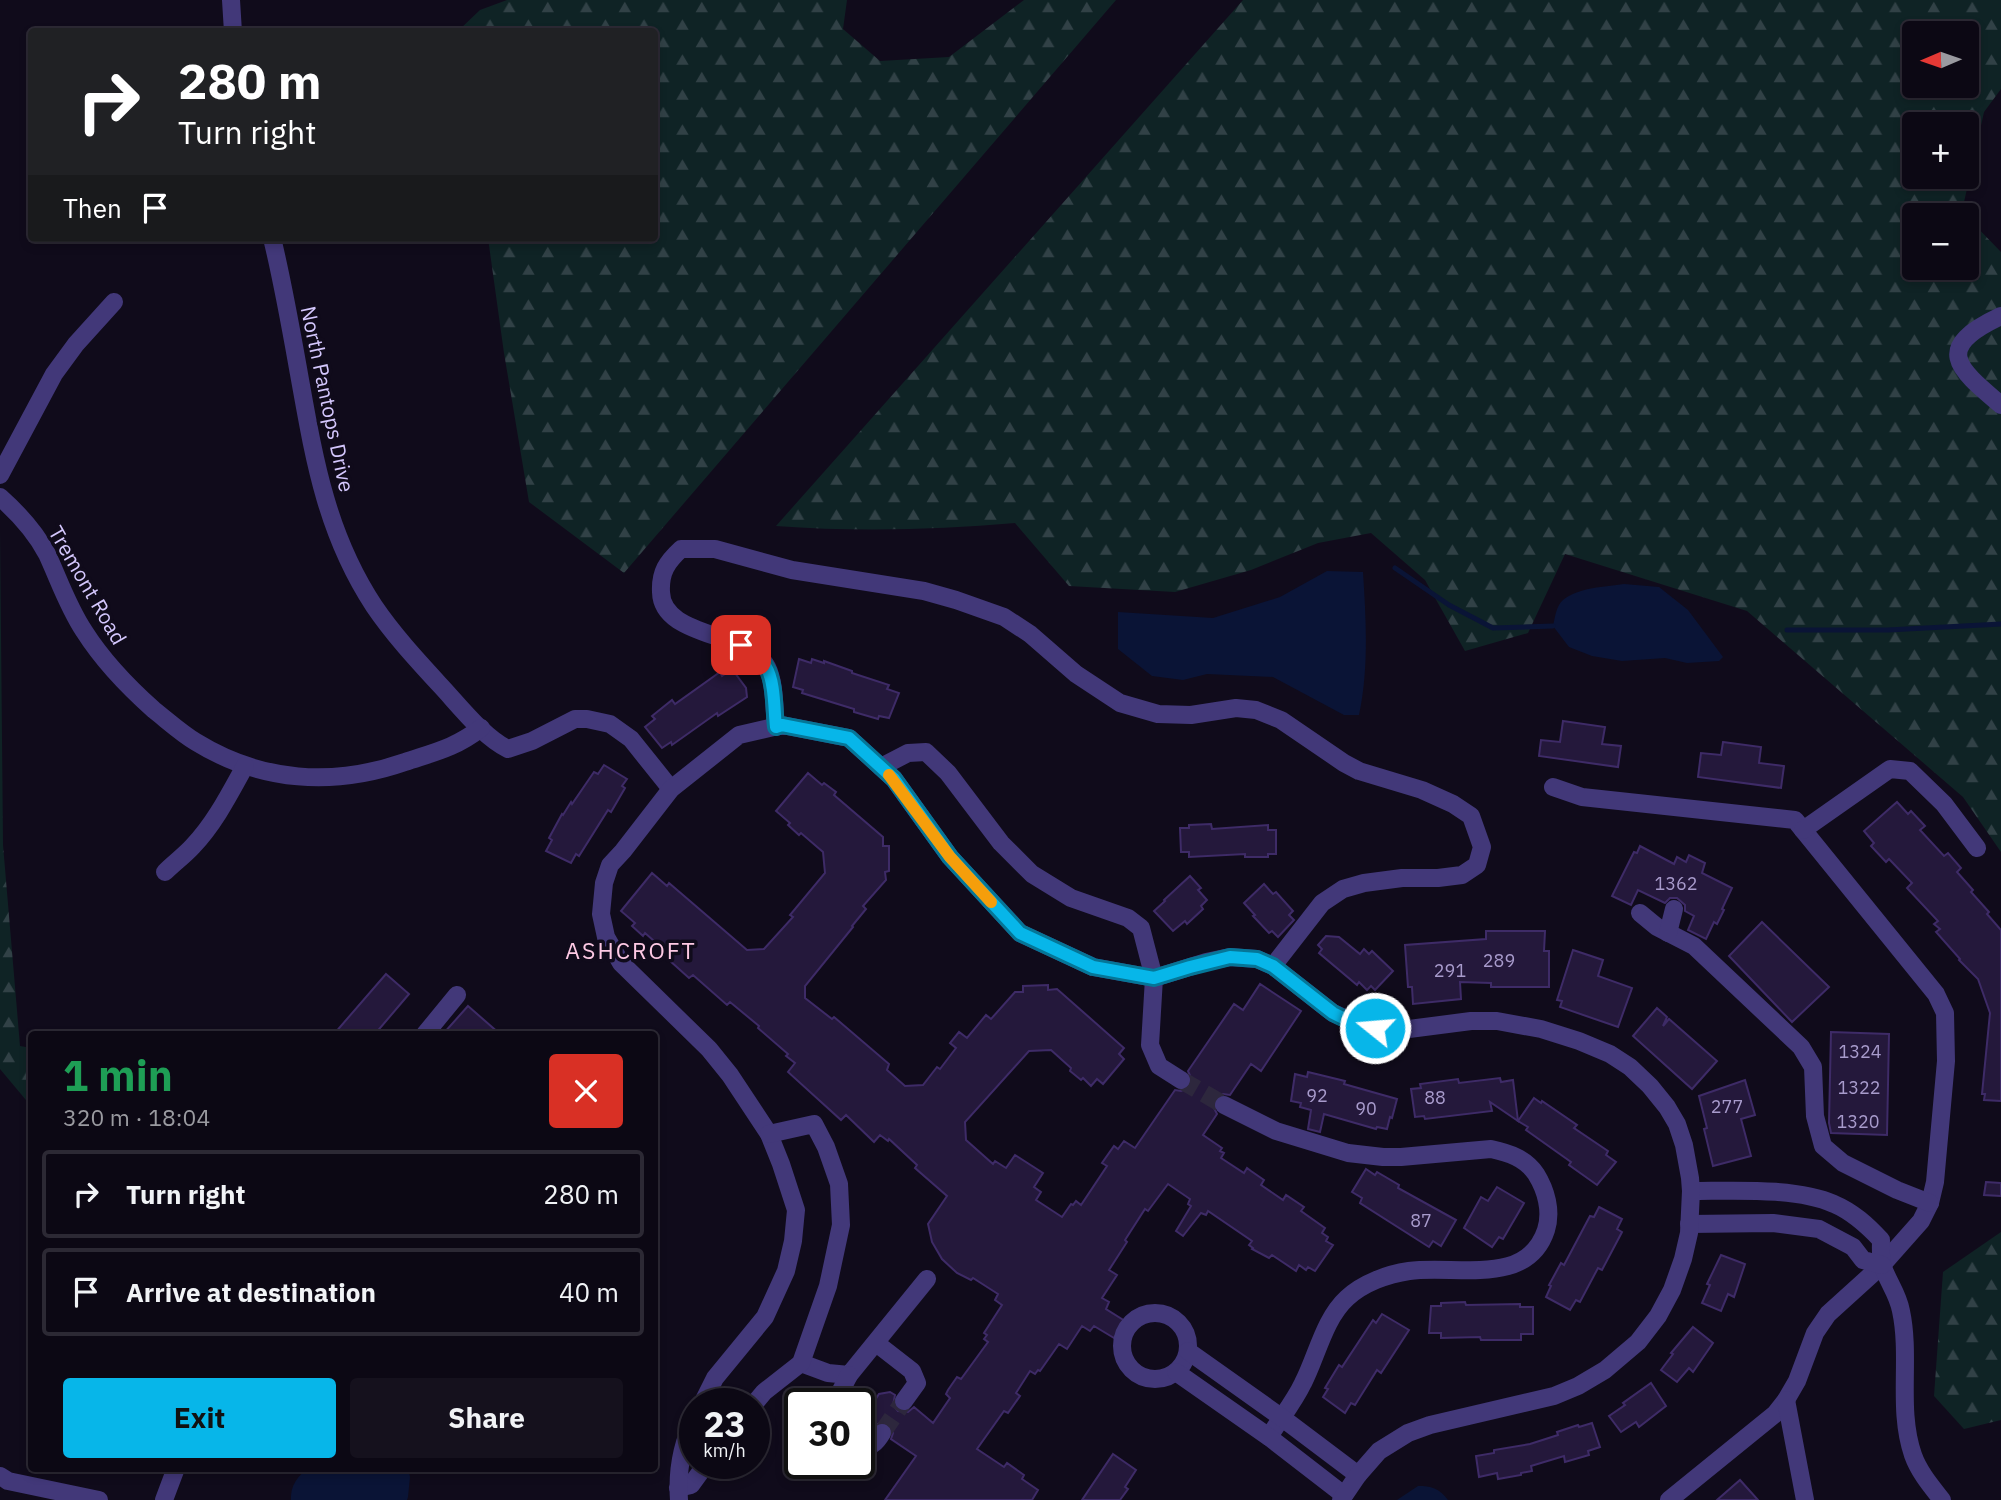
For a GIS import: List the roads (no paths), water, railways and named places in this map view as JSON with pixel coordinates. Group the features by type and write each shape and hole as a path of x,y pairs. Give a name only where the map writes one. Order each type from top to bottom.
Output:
{"street":[{"path":"231,0 233,28"},
{"name":"North Pantops Drive","path":"273,242 314,461 338,537 374,606 400,641 498,744 509,749 532,741 575,719 610,724 631,739 671,789"},
{"path":"0,475 54,374 76,344 114,302"},
{"path":"2001,316 1964,340 1957,355 1969,378 2001,405"},
{"name":"Tremont Road","path":"0,497 28,525 46,553 65,598 83,630 109,666 135,693 178,730 216,754 265,772 325,778 394,766 454,747 481,728"},
{"path":"776,727 772,688 767,668 759,658 741,645 699,630 671,615 661,601 660,579 666,564 681,549 715,549 792,570 912,589 956,600 1004,617 1030,634 1076,674 1120,703 1158,714 1191,715 1236,708 1256,710 1281,720 1359,771 1422,790 1453,804 1471,816 1482,848 1477,866 1462,875 1402,878 1343,889 1322,903 1273,966"},
{"path":"710,1388 715,1378 765,1317 786,1271 796,1210 769,1134 730,1075 709,1049 621,963 606,937 601,914 604,883 610,865 671,789 738,735 782,725 849,738 894,779 950,857 1020,933 1093,967 1154,978 1230,957 1257,959 1273,966 1333,1013 1353,1023 1375,1028 1409,1028 1497,1021 1541,1029 1610,1054 1630,1067 1650,1086 1677,1124 1684,1145 1691,1191 1684,1259 1672,1290 1658,1315 1637,1342 1618,1361 1578,1387 1554,1396 1430,1424 1408,1433 1379,1451 1342,1498 1269,1437 1176,1372"},
{"path":"881,767 908,754 926,752 948,773 1002,843 1032,874 1071,898 1128,918 1141,928 1154,978 1150,1045 1159,1066 1181,1080"},
{"path":"165,872 193,846 207,828 245,766"},
{"path":"1803,830 1890,769 1910,771 1944,804 1977,848"},
{"path":"1553,787 1582,797 1795,820 1936,994 1945,1013 1946,1064 1935,1182 1930,1203 1921,1221 1882,1265 1828,1314 1815,1333 1797,1381 1786,1400 1762,1426 1669,1500"},
{"path":"1668,933 1674,909"},
{"path":"1640,913 1657,928 1694,946 1801,1047 1813,1068 1815,1116 1823,1146 1843,1163 1930,1203"},
{"path":"427,1031 457,995"},
{"path":"1224,1105 1276,1131 1348,1153 1392,1157 1491,1149 1507,1152 1522,1159 1531,1168 1541,1182 1547,1198 1547,1228 1532,1254 1520,1262 1493,1270 1410,1271 1382,1278 1346,1298 1335,1312 1304,1382 1269,1437"},
{"path":"769,1134 814,1124 826,1147 839,1184 841,1225 828,1286 802,1363 769,1388"},
{"path":"1691,1191 1766,1191 1812,1197 1833,1203 1864,1222 1881,1240 1882,1265 1894,1288 1901,1310 1905,1337 1905,1409 1913,1456 1923,1476 1942,1500"},
{"path":"1689,1224 1773,1223 1819,1228 1853,1248 1863,1260 1882,1265"},
{"path":"842,1388 849,1375 928,1279"},
{"path":"1144,1314 1166,1314 1184,1329 1188,1351 1176,1372 1154,1379 1143,1377 1133,1371 1126,1362 1122,1339 1126,1329 1144,1314"},
{"path":"876,1343 912,1371 917,1382 904,1401"},
{"path":"1188,1351 1358,1475"},
{"path":"802,1363 828,1373 849,1375"},
{"path":"1786,1400 1805,1500"},
{"path":"875,1442 882,1433"},
{"path":"164,1500 174,1472"},
{"path":"0,1476 99,1500"},
{"path":"678,1494 695,1479"}],"water":[{"path":"1327,571 1363,572 1366,626 1359,715 1344,715 1273,677 1207,674 1183,680 1152,676 1118,649 1118,612 1213,618 1280,597"},
{"path":"1624,584 1659,587 1688,610 1723,657 1719,661 1687,663 1665,658 1622,661 1592,656 1569,647 1553,626 1556,612 1563,600 1584,590"},
{"path":"409,1472 408,1497 407,1500 291,1500 292,1490 301,1474"},
{"path":"1418,1486 1434,1488 1448,1500 1397,1500"}],"waterway":[{"path":"1395,568 1449,605 1493,628 1553,626"},
{"path":"1787,630 1888,630 2001,624"}],"tunnel":[{"path":"1181,1080 1224,1105"},
{"path":"882,1433 904,1401"}],"district":[{"name":"ASHCROFT","path":"631,950"}]}
